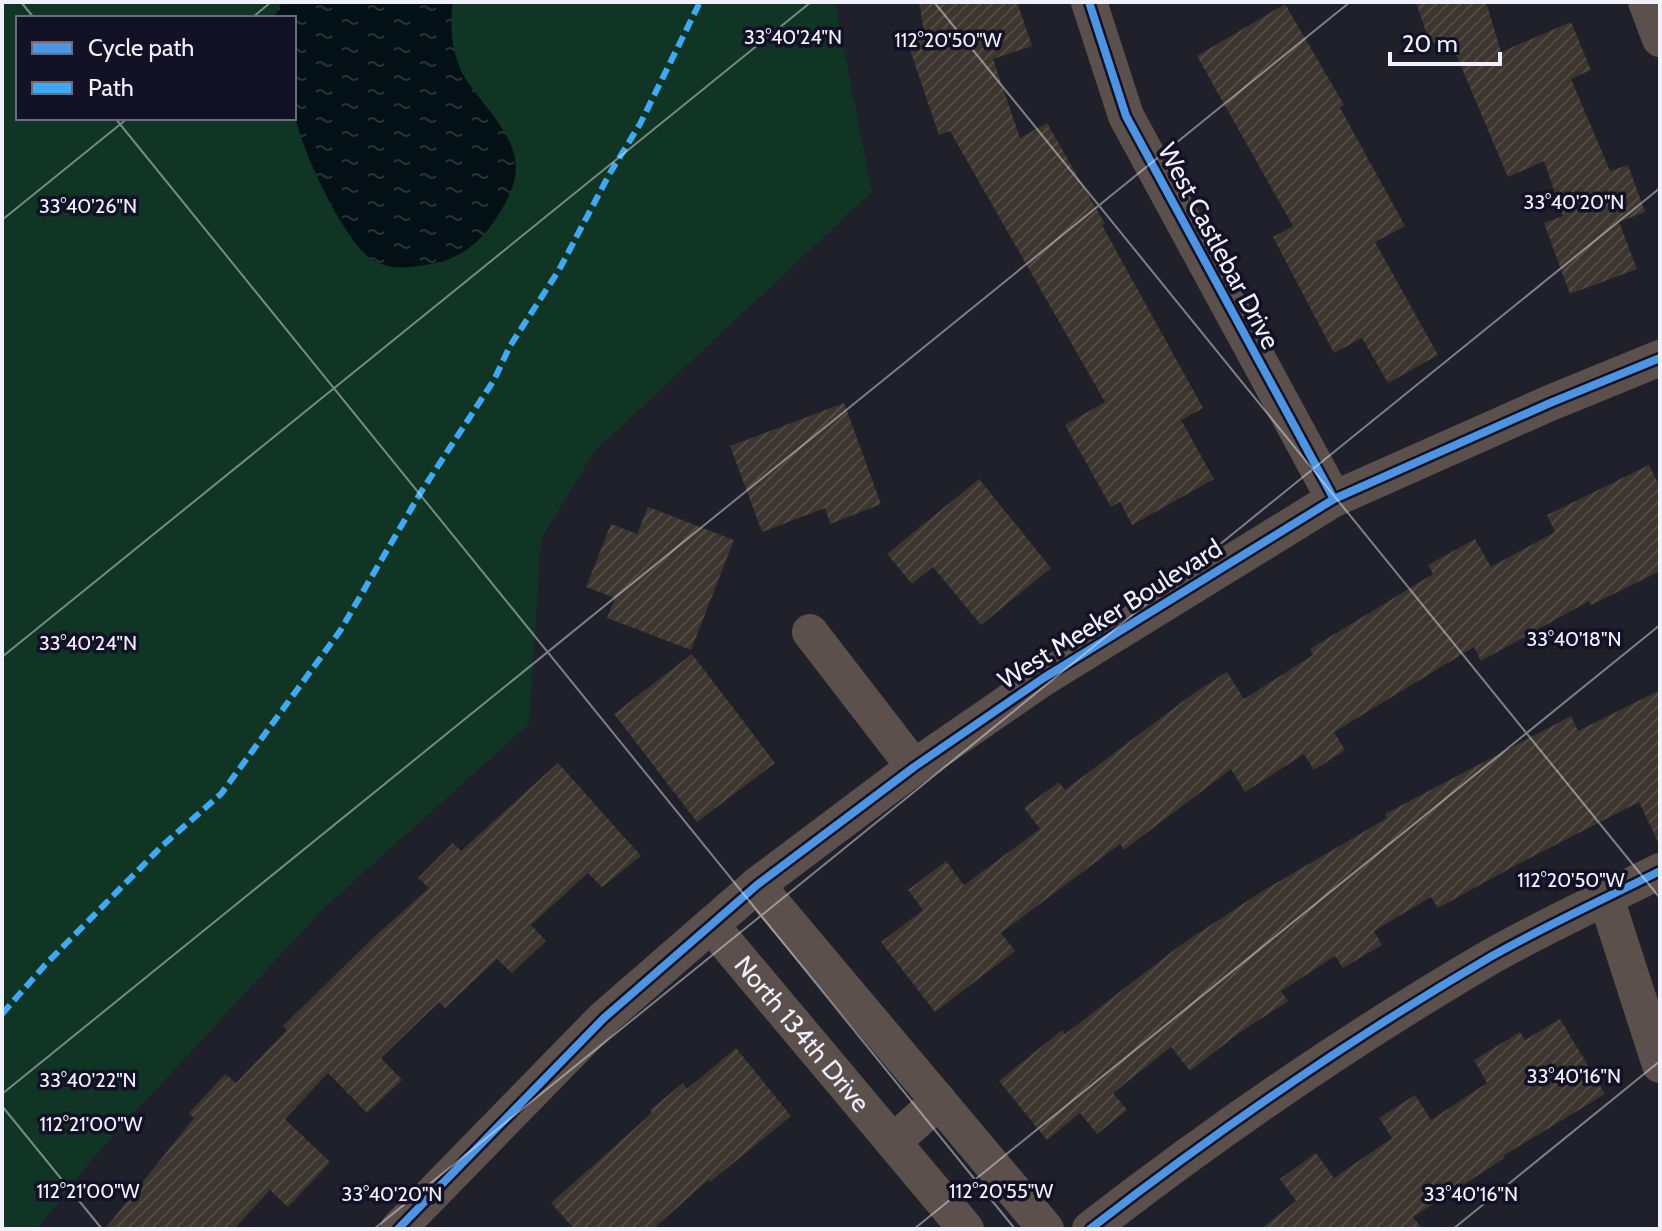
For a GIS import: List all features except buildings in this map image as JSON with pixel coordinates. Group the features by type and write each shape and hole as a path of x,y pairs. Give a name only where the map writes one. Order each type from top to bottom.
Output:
{"street":[{"name":"West Castlebar Drive","path":"1089,2 1126,116 1334,499"},
{"path":"1646,2 1660,39"},
{"name":"West Meeker Boulevard","path":"398,1229 604,1018 757,885 914,767 1042,679 1334,499 1660,358"},
{"path":"810,632 914,767"},
{"path":"1090,1229 1241,1119 1358,1040 1494,956 1660,871"},
{"path":"757,885 1046,1229"},
{"path":"1606,898 1660,1065"},
{"name":"North 134th Drive","path":"711,925 966,1229"},
{"path":"893,1142 939,1101"}],"green space":[{"path":"2,2 835,2 872,192 594,452 541,539 529,724 325,907 97,1153 37,1229 2,1229"}],"water":[{"path":"282,2 453,2 451,21 457,60 465,78 509,141 516,170 501,211 473,245 449,259 420,266 383,265 364,253 325,193 297,124 296,16 275,16"}],"marked path":[{"path":"2,1014 45,965 163,845 221,794 340,631 421,492 494,380 510,346 559,270 610,173 640,124 700,2"}],"cycle path":[{"path":"1089,2 1126,116 1334,499"},
{"path":"398,1229 604,1018 757,885 914,767 1042,679 1334,499 1660,358"},
{"path":"1090,1229 1237,1120 1389,1019 1513,945 1660,871"}]}
